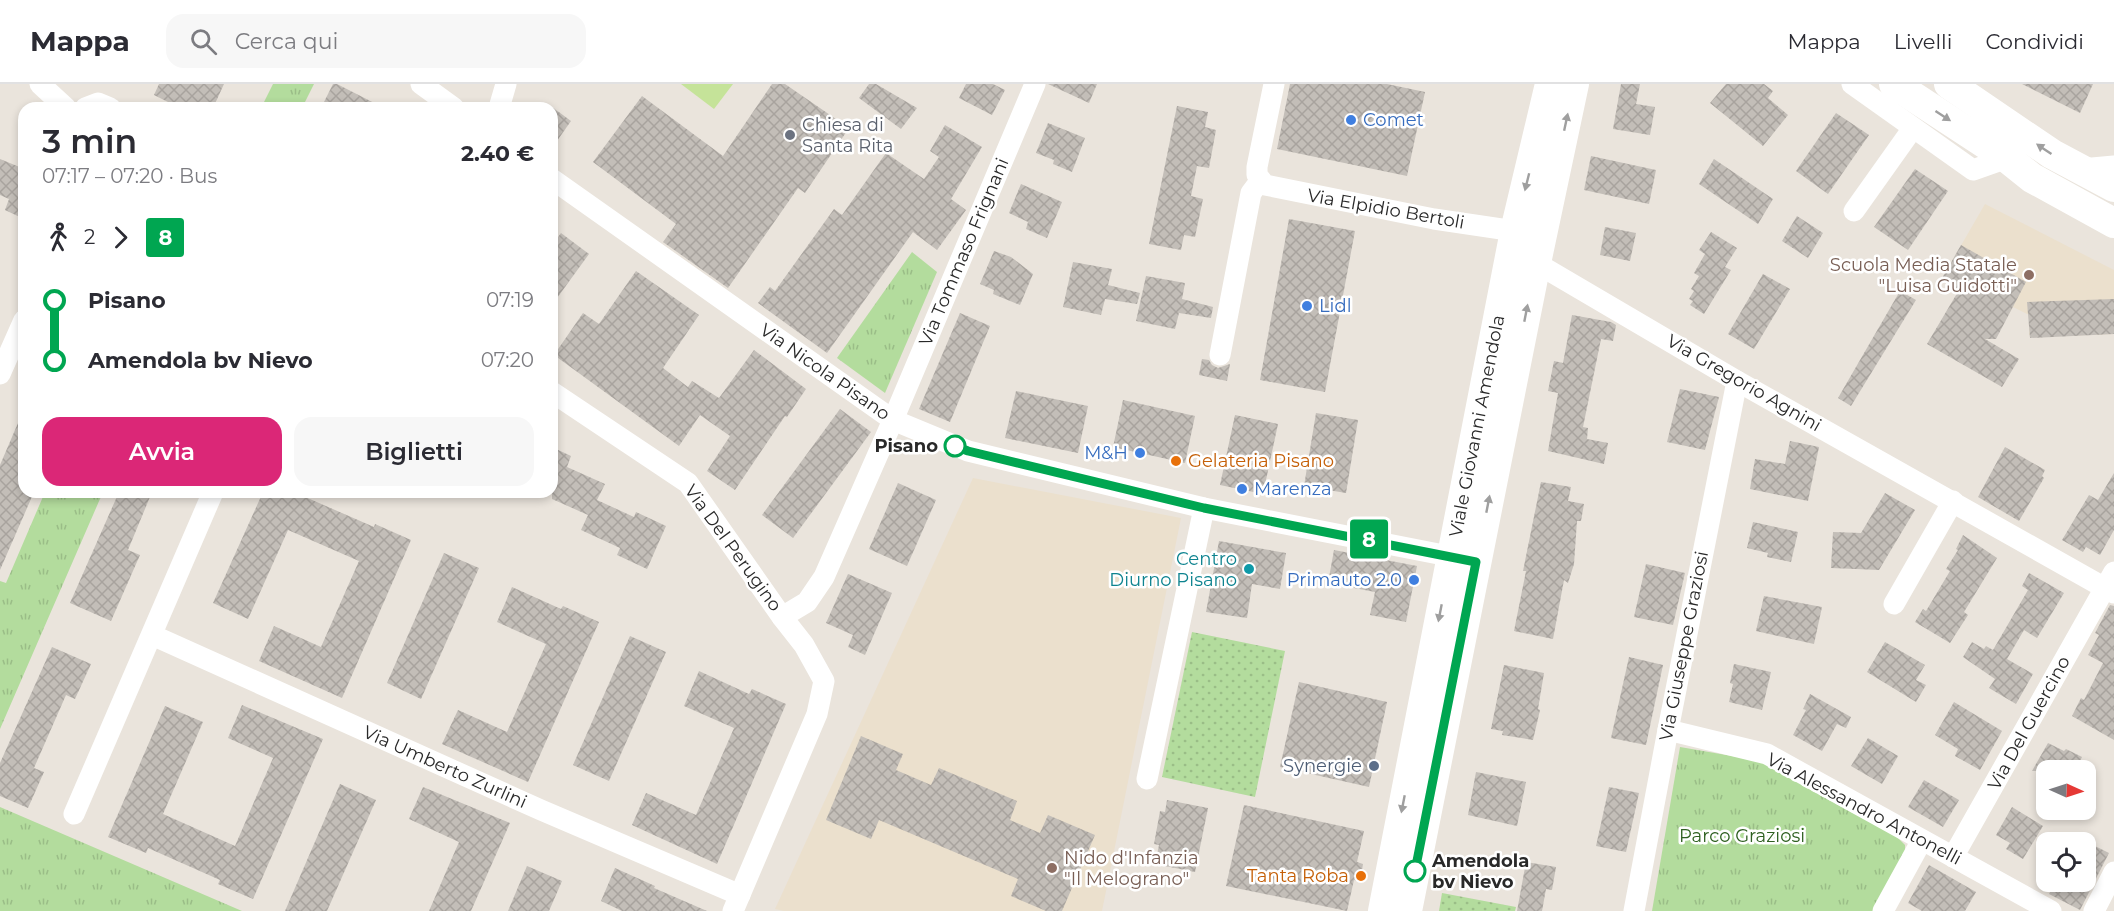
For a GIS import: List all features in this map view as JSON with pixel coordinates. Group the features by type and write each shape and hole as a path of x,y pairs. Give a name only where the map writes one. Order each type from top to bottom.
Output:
{"main road":[{"name":"Viale Giovanni Amendola","path":"1407,911 1515,231 1550,84"},
{"name":"Viale Giovanni Amendola","path":"1383,911 1464,559 1536,263 1574,84"},
{"path":"1894,84 2007,158 2032,178 2114,223"},
{"path":"1949,84 2052,154 2114,187"}],"street":[{"path":"40,84 60,102"},
{"path":"421,84 446,102"},
{"path":"501,102 506,84"},
{"name":"Via Tommaso Frignani","path":"893,420 1034,84"},
{"path":"1220,355 1251,193 1260,181 1257,166 1274,84"},
{"path":"1852,84 1973,170 2007,158"},
{"path":"1854,211 1913,128"},
{"path":"2081,170 2114,166"},
{"name":"Via Elpidio Bertoli","path":"1260,181 1265,185 1280,189 1434,219 1515,231"},
{"name":"Via Nicola Pisano","path":"558,183 893,420 968,451 1204,508 1464,559"},
{"name":"Via Gregorio Agnini","path":"1536,263 1737,381 1953,501 2111,584"},
{"path":"0,374 18,334"},
{"name":"Via Giuseppe Graziosi","path":"1634,911 1737,381"},
{"name":"Via Del Perugino","path":"558,396 688,483 782,617 807,602 824,577 893,420"},
{"path":"74,813 210,498"},
{"path":"1894,604 1953,501"},
{"path":"1147,779 1204,508"},
{"name":"Via Del Guercino","path":"1953,857 2111,584"},
{"name":"Via Umberto Zurlini","path":"152,635 541,810 736,903 817,714 824,681 804,645 782,617"},
{"name":"Via Alessandro Antonelli","path":"1668,730 1767,754 2051,911"},
{"path":"1883,911 1922,840"},
{"path":"2094,911 2114,872"}],"shaded area":[{"name":"Scuola Media Statale \"Luisa Guidotti\"","path":"1985,204 2114,270 2114,334 2038,337 2037,334 2029,335 2029,315 2013,307 2007,317 1941,280"},
{"path":"973,478 1181,518 1102,911 784,911 775,909"}],"green space":[{"path":"273,84 314,84 305,102 264,102"},
{"path":"681,84 733,84 714,109"},
{"path":"912,252 937,272 885,393 837,358"},
{"path":"42,498 100,498 0,729 0,581 6,583"},
{"path":"1192,632 1285,651 1255,797 1162,777"},
{"name":"Parco Graziosi","path":"1680,747 1761,761 1895,835 1905,845 1905,851 1873,911 1652,911"},
{"path":"0,807 242,911 0,911"},
{"path":"1442,893 1516,907 1515,911 1439,911"}],"building":[{"path":"159,84 224,84 216,102 168,102 154,95"},
{"path":"333,84 337,84 372,102 324,102"},
{"path":"772,84 785,84 849,128 805,193 798,188 728,288 663,242 676,224 593,162 642,96 723,156"},
{"path":"869,84 876,84 917,108 901,129 859,98"},
{"path":"966,84 993,84 1005,90 992,115 959,98"},
{"path":"1048,84 1097,84 1089,103"},
{"name":"Comet","path":"1290,84 1387,84 1425,92 1407,176 1277,149"},
{"path":"1621,84 1640,84 1636,104 1655,107 1650,135 1613,129"},
{"path":"1726,84 1764,84 1773,91 1768,98 1788,115 1763,146 1710,103"},
{"path":"2022,84 2093,84 2080,113"},
{"path":"1177,106 1208,112 1205,127 1216,130 1209,168 1197,166 1191,196 1203,199 1195,237 1184,235 1181,250 1149,244"},
{"path":"558,111 571,121 558,139"},
{"path":"1836,113 1869,135 1828,194 1796,171"},
{"path":"1048,123 1085,138 1072,172 1053,164 1054,160 1036,153"},
{"path":"945,125 982,147 951,199 966,210 937,250 913,232 827,353 758,303 770,287 775,291 834,209 842,215 886,153 924,179 939,157 930,151"},
{"path":"1591,156 1656,170 1649,204 1584,190"},
{"path":"0,159 18,166 18,216 5,210 9,199 0,195"},
{"path":"1714,159 1773,199 1758,224 1699,184"},
{"path":"1915,169 1948,191 1908,250 1874,227"},
{"path":"1021,184 1062,202 1047,238 1026,229 1028,222 1009,213"},
{"path":"1797,216 1823,233 1808,258 1782,241"},
{"name":"Lidl","path":"1289,219 1355,231 1325,392 1260,380"},
{"path":"1605,227 1636,233 1630,261 1600,255"},
{"path":"1711,232 1737,248 1725,267 1731,270 1704,314 1690,305 1693,301 1689,299 1694,291 1691,289 1699,276 1694,273 1705,254 1699,250"},
{"path":"561,233 589,254 558,297 558,237"},
{"path":"1961,245 2026,282 1996,339 1985,339 2019,359 2002,387 1927,344 1959,290 1941,280"},
{"path":"994,251 1011,257 1033,274 1020,305 993,294 994,290 980,284"},
{"path":"1073,262 1112,269 1108,285 1140,293 1137,304 1105,299 1101,315 1063,307"},
{"path":"636,271 699,315 663,368 688,387 692,381 719,398 754,350 806,389 735,490 707,471 730,436 700,415 679,446 558,358 558,349 583,313 599,324"},
{"path":"1763,274 1790,289 1754,349 1728,334"},
{"path":"1146,276 1185,283 1182,299 1213,307 1211,318 1179,313 1175,329 1136,321"},
{"path":"1900,291 1916,300 1851,406 1838,398"},
{"path":"2114,299 2114,334 2030,338 2027,302"},
{"path":"960,313 990,326 950,422 919,409"},
{"path":"1572,315 1611,322 1616,325 1613,341 1601,339 1583,427 1588,428 1587,439 1608,443 1604,464 1548,451 1558,393 1548,391 1554,361 1563,363"},
{"path":"1202,359 1209,360 1218,368 1230,364 1227,381 1199,375"},
{"path":"1680,389 1719,397 1705,450 1667,442"},
{"path":"1016,391 1088,406 1078,453 1005,438"},
{"path":"1123,400 1195,416 1185,463 1113,447"},
{"path":"840,409 871,432 793,538 762,515"},
{"path":"1316,413 1358,420 1346,493 1304,486"},
{"path":"1235,415 1278,424 1263,494 1220,485"},
{"path":"18,423 18,498 31,498 0,570 0,465"},
{"path":"1790,441 1819,447 1808,501 1750,489 1755,459 1785,464"},
{"path":"2005,447 2045,470 2042,476 2044,478 2019,521 1978,497"},
{"path":"558,450 571,456 567,467 605,484 597,500 634,517 636,512 666,526 647,569 617,555 620,548 581,530 588,515 552,499 558,498"},
{"path":"2114,473 2114,530 2100,555 2086,547 2083,552 2062,540 2089,495 2098,500"},
{"path":"1541,482 1571,487 1568,501 1584,504 1581,521 1577,521 1574,564 1568,583 1564,580 1553,639 1514,631 1526,571 1523,571"},
{"path":"898,483 936,500 907,566 869,549"},
{"path":"1885,493 1915,510 1879,570 1831,568 1833,532 1861,533"},
{"path":"116,498 150,498 128,550 140,555 111,621 70,603"},
{"path":"260,498 308,498 374,527 375,524 411,540 342,698 259,661 274,626 321,647 359,561 288,530 248,619 213,603"},
{"path":"1753,522 1798,532 1791,562 1767,557 1768,553 1747,548"},
{"path":"1963,535 1997,558 1964,612 1968,615 1950,643 1915,622 1923,609 1926,611 1950,571 1946,569 1958,550 1956,549"},
{"name":"Centro Diurno Pisano","path":"1219,541 1286,553 1280,589 1252,584 1247,618 1206,612"},
{"path":"1334,550 1417,566 1406,622 1370,615 1375,592 1328,583"},
{"path":"444,553 479,568 421,699 387,683"},
{"path":"1646,564 1685,573 1673,625 1634,617"},
{"path":"2029,573 2064,593 2037,638 2024,630 2007,659 2033,674 2016,704 1989,688 1995,679 1963,657 1972,642 1984,649 1986,646 1993,650 2028,590 2022,586"},
{"path":"848,574 892,593 865,655 848,647 853,635 826,623"},
{"path":"512,587 561,609 563,606 599,622 528,782 442,744 458,710 507,732 546,644 497,622"},
{"path":"1764,596 1822,607 1814,644 1756,631"},
{"path":"2110,605 2114,606 2114,740 2072,716 2081,698 2084,700 2103,663 2088,655 2099,635 2095,633"},
{"path":"630,636 666,652 609,781 573,765"},
{"path":"1885,642 1925,665 1916,680 1926,685 1916,702 1867,672"},
{"path":"52,647 91,664 75,699 66,695 34,768 44,772 28,808 0,796 0,763"},
{"path":"1629,657 1663,665 1646,745 1611,738"},
{"path":"1734,664 1771,672 1762,710 1729,702"},
{"path":"1504,665 1544,673 1538,709 1540,710 1533,740 1502,735 1503,731 1491,729"},
{"path":"699,671 749,694 752,689 786,704 717,864 632,825 646,793 696,815 734,728 684,706"},
{"path":"1299,682 1387,702 1369,787 1280,767"},
{"path":"1810,694 1851,717 1846,728 1837,724 1822,751 1793,735 1806,710 1803,709"},
{"path":"1954,702 2002,731 1980,770 1955,756 1958,749 1935,735"},
{"path":"242,705 323,739 253,899 218,884 220,880 148,848 146,853 108,837 165,706 203,722 163,814 235,846 273,758 228,738"},
{"path":"861,736 903,754 896,770 931,785 939,768 1017,801 1010,820 1040,833 1048,815 1095,835 1062,911 1046,911 1011,896 1018,879 879,820 871,839 826,820"},
{"path":"1868,738 1898,756 1882,784 1851,766"},
{"path":"2048,743 2082,757 2080,760 2038,760"},
{"path":"1476,772 1526,782 1517,826 1468,815"},
{"path":"1924,780 1959,800 1943,827 1908,807"},
{"path":"340,784 376,800 327,911 285,911"},
{"path":"423,787 510,823 471,911 429,911 459,842 409,819"},
{"path":"1609,787 1639,793 1626,852 1596,846"},
{"path":"1167,800 1208,808 1195,872 1155,864 1159,845 1154,844 1160,811 1165,812"},
{"path":"1244,805 1364,831 1357,862 1363,864 1360,882 1354,880 1347,911 1226,886"},
{"path":"2012,807 2043,826 2039,832 2036,832 2036,838 2023,859 2006,849 2010,843 1996,835"},
{"path":"2096,846 2109,853 2096,879"},
{"path":"1526,862 1556,867 1552,890 1546,889 1542,911 1517,911"},
{"path":"1929,865 1976,892 1965,911 1922,911 1908,903"},
{"path":"527,866 562,881 549,911 508,911"},
{"path":"615,868 707,911 622,911 601,901"},
{"path":"2050,892 2089,892 2080,910 2049,894"}],"bus line":[{"name":"8","path":"955,446 1204,508 1451,555 1476,562 1415,871"}],"place":[{"name":"Comet","path":"1351,120"},
{"name":"Chiesa di Santa Rita","path":"790,135"},
{"name":"Scuola Media Statale \"Luisa Guidotti\"","path":"2029,275"},
{"name":"Lidl","path":"1307,306"},
{"name":"Pisano","path":"955,446"},
{"name":"M&H","path":"1140,453"},
{"name":"Gelateria Pisano","path":"1176,461"},
{"name":"Marenza","path":"1242,489"},
{"name":"Centro Diurno Pisano","path":"1249,569"},
{"name":"Primauto 2.0","path":"1414,580"},
{"name":"Synergie","path":"1374,766"},
{"name":"Nido d'Infanzia \"Il Melograno\"","path":"1052,868"},
{"name":"Amendola bv Nievo","path":"1415,871"},
{"name":"Tanta Roba","path":"1361,876"}]}
